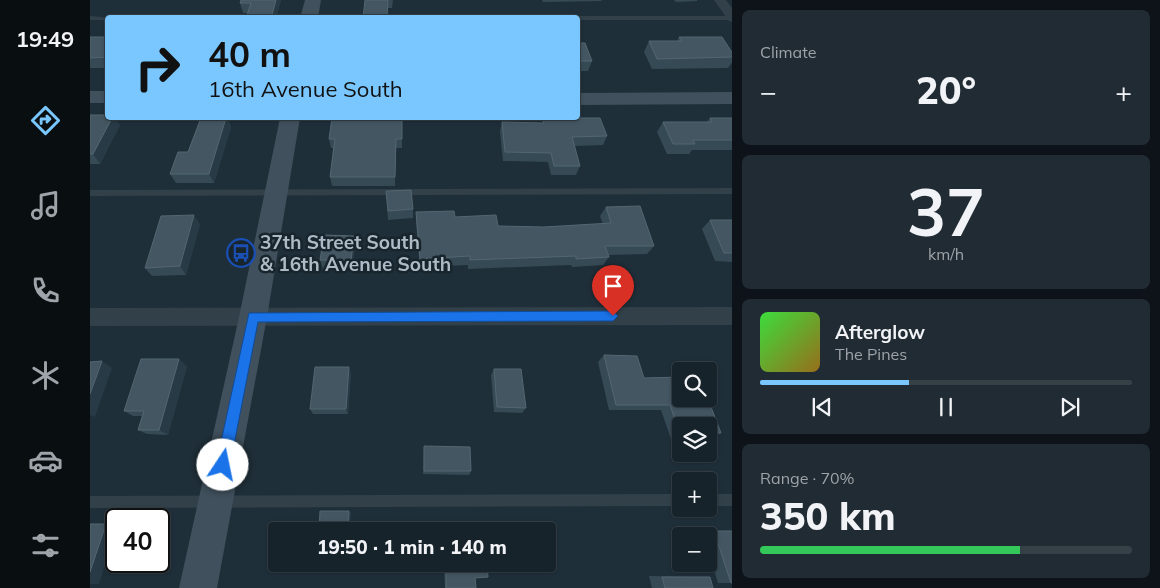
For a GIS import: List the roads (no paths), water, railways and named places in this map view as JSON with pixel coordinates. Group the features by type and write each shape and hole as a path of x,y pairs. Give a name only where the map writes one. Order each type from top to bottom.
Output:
{"street":[{"path":"310,15 313,0"},
{"path":"720,0 732,18"},
{"path":"90,97 105,97"},
{"path":"580,99 732,98"},
{"path":"198,588 253,317 290,120"},
{"path":"90,317 732,316"}],"lane":[{"path":"90,18 105,18"},
{"path":"580,18 732,18"},
{"path":"90,192 732,191"},
{"path":"90,502 672,500"},
{"path":"717,500 732,500"}],"place":[{"name":"37th Street South & 16th Avenue South","path":"241,253"}]}
